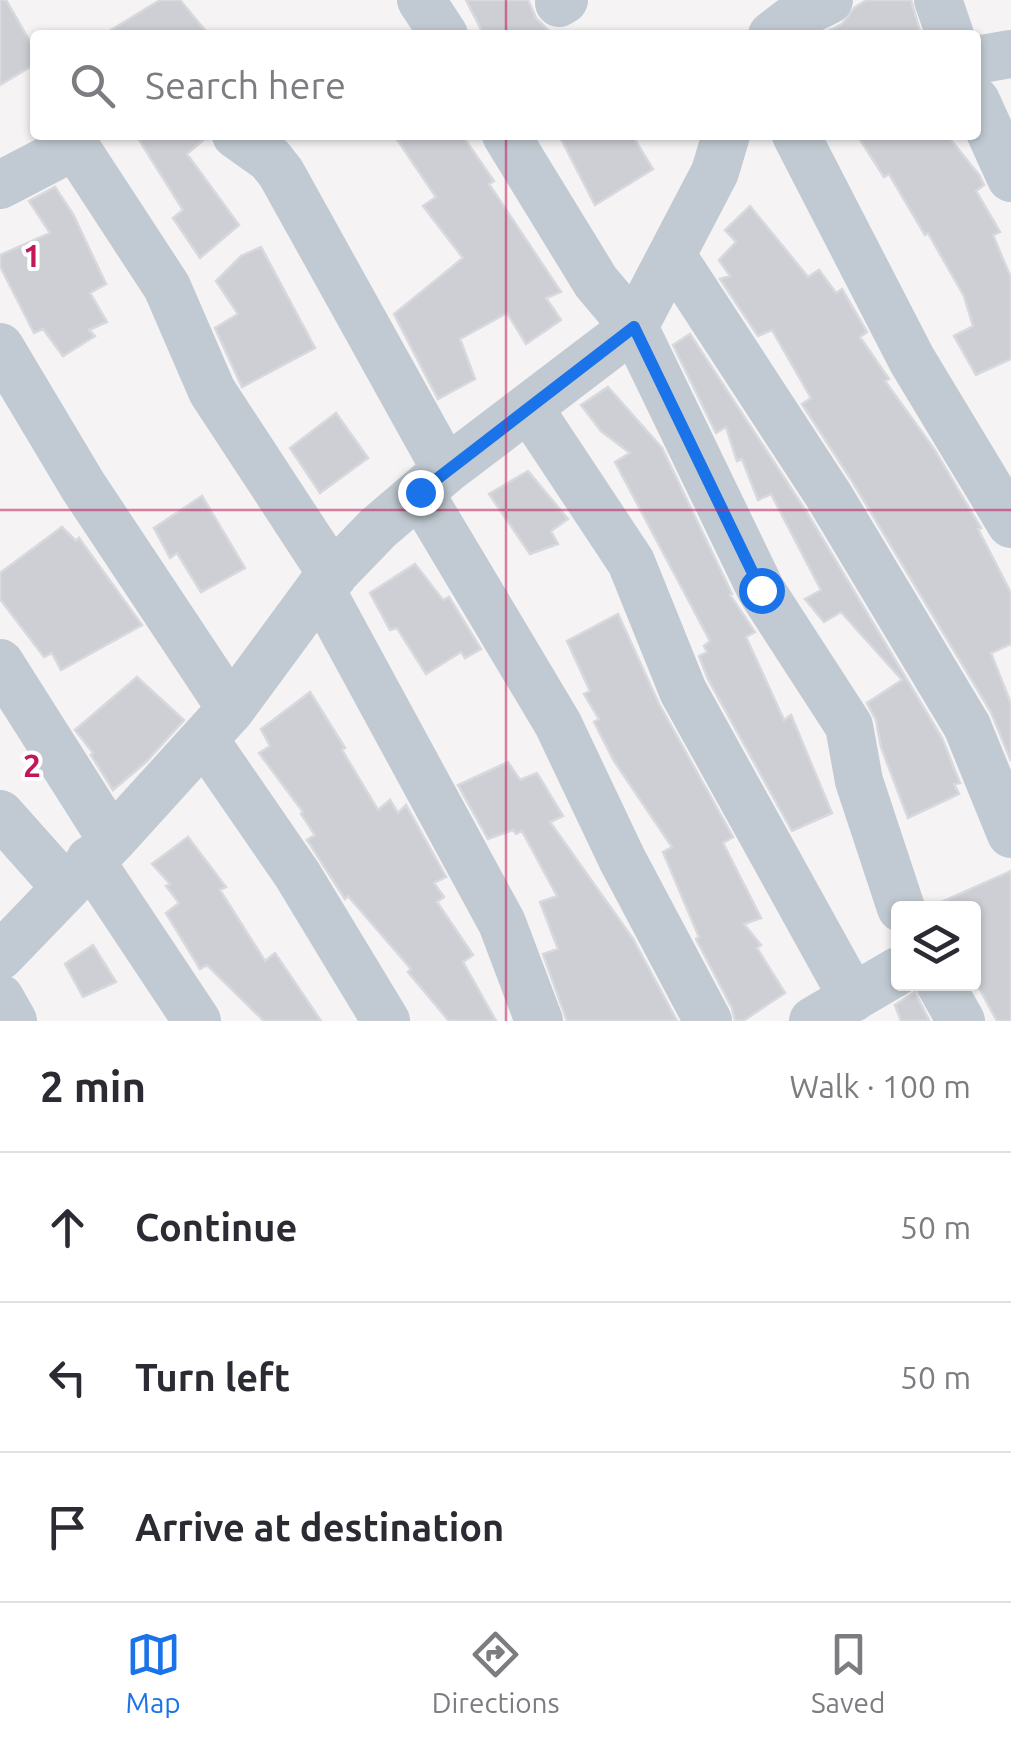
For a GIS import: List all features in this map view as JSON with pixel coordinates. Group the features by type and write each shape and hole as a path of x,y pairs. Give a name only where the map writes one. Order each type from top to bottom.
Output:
{"street":[{"path":"421,0 441,30"},
{"path":"938,0 948,30"},
{"path":"981,59 1011,54"},
{"path":"981,113 1011,178"},
{"path":"243,140 270,159 281,173 622,859 708,1021"},
{"path":"509,140 596,282 634,327 761,590 849,726 858,781 900,901"},
{"path":"0,956 218,724 327,582 378,528 433,481 634,327 715,172 725,140"},
{"path":"799,140 912,360 1011,524"},
{"path":"0,184 76,146 167,287 212,391 327,582 502,922 539,1021"},
{"path":"674,256 830,496 968,726 1011,834"},
{"path":"0,347 218,724 297,874 386,1021"},
{"path":"529,408 631,562 683,691 833,1009 891,975"},
{"path":"0,663 89,862 197,1021"},
{"path":"0,814 89,862"},
{"path":"944,991 962,1021"},
{"path":"0,998 13,1021"}],"building":[{"path":"0,0 6,0 30,41 30,67 0,85"},
{"path":"160,0 180,0 205,30 111,30"},
{"path":"466,0 528,0 536,18 548,30 481,30"},
{"path":"867,0 911,0 920,30 830,30 842,24 855,7"},
{"path":"139,140 203,140 187,154 239,225 200,258 173,218 183,210"},
{"path":"397,140 465,140 494,181 489,184 561,292 546,298 561,320 526,344 507,313 460,339 475,379 438,399 394,314 463,258 423,206 436,197"},
{"path":"562,140 635,140 653,169 595,205"},
{"path":"860,140 951,140 979,175 984,185 976,191 1000,232 993,235 1011,278 1011,359 976,375 954,336 973,326 964,296 889,174 884,177"},
{"path":"55,187 73,214 106,284 90,293 107,322 89,330 95,336 63,356 43,329 34,333 0,266 0,255 50,233 29,201"},
{"path":"750,206 808,277 819,270 836,293 842,289 867,332 860,337 889,379 885,381 934,449 981,528 978,529 1011,593 1011,644 991,653 1011,704 1011,761 991,712 802,404 811,398 772,330 758,336 720,279 730,276 719,260 736,242 725,230"},
{"path":"261,247 315,348 242,387 215,328 238,314 216,281 241,256"},
{"path":"690,334 806,511 942,738 960,783 954,784 959,794 908,818 867,703 902,680 841,612 824,622 805,599 821,590 771,494 758,500 742,459 737,461 726,427 716,433 673,345"},
{"path":"608,387 662,448 730,595 755,632 746,637 784,720 791,715 832,813 792,831 708,679 699,656 707,652 704,646 710,641 615,462 630,453 601,431 581,405"},
{"path":"336,413 368,458 320,493 290,448"},
{"path":"528,471 568,519 551,531 558,544 530,554 489,494"},
{"path":"202,496 245,568 201,592 177,553 170,558 154,528"},
{"path":"62,527 76,541 79,538 142,625 61,670 52,653 44,657 0,599 0,573"},
{"path":"415,564 443,600 449,597 481,649 465,658 461,652 426,674 397,628 390,630 370,593"},
{"path":"618,614 659,704 733,837 723,843 761,918 744,924 761,945 757,948 785,993 743,1021 735,1021 696,939 699,937 663,852 672,847 614,761 594,722 599,719 584,694 590,691 567,641"},
{"path":"137,677 184,720 146,762 113,790 75,730"},
{"path":"310,692 378,810 390,800 398,813 406,805 446,877 434,883 444,897 437,902 473,955 463,962 496,1021 449,1021 408,972 411,969 348,896 345,899 307,840 315,835 303,812 259,753 270,746 261,729"},
{"path":"508,762 520,780 537,773 563,816 550,822 633,939 677,1021 567,1021 543,954 558,949 540,902 557,896 522,831 516,834 513,830 488,839 458,785"},
{"path":"188,837 226,887 220,890 265,961 275,953 321,1021 264,1021 207,965 200,969 166,913 179,903 166,886 170,884 152,864"},
{"path":"1011,871 1011,1021 997,1021 981,991 981,901 944,901"},
{"path":"93,945 116,982 83,997 65,964"},
{"path":"915,992 929,1020 901,1021 895,1005"}],"route":[{"path":"420,492 634,327 761,590"}]}
